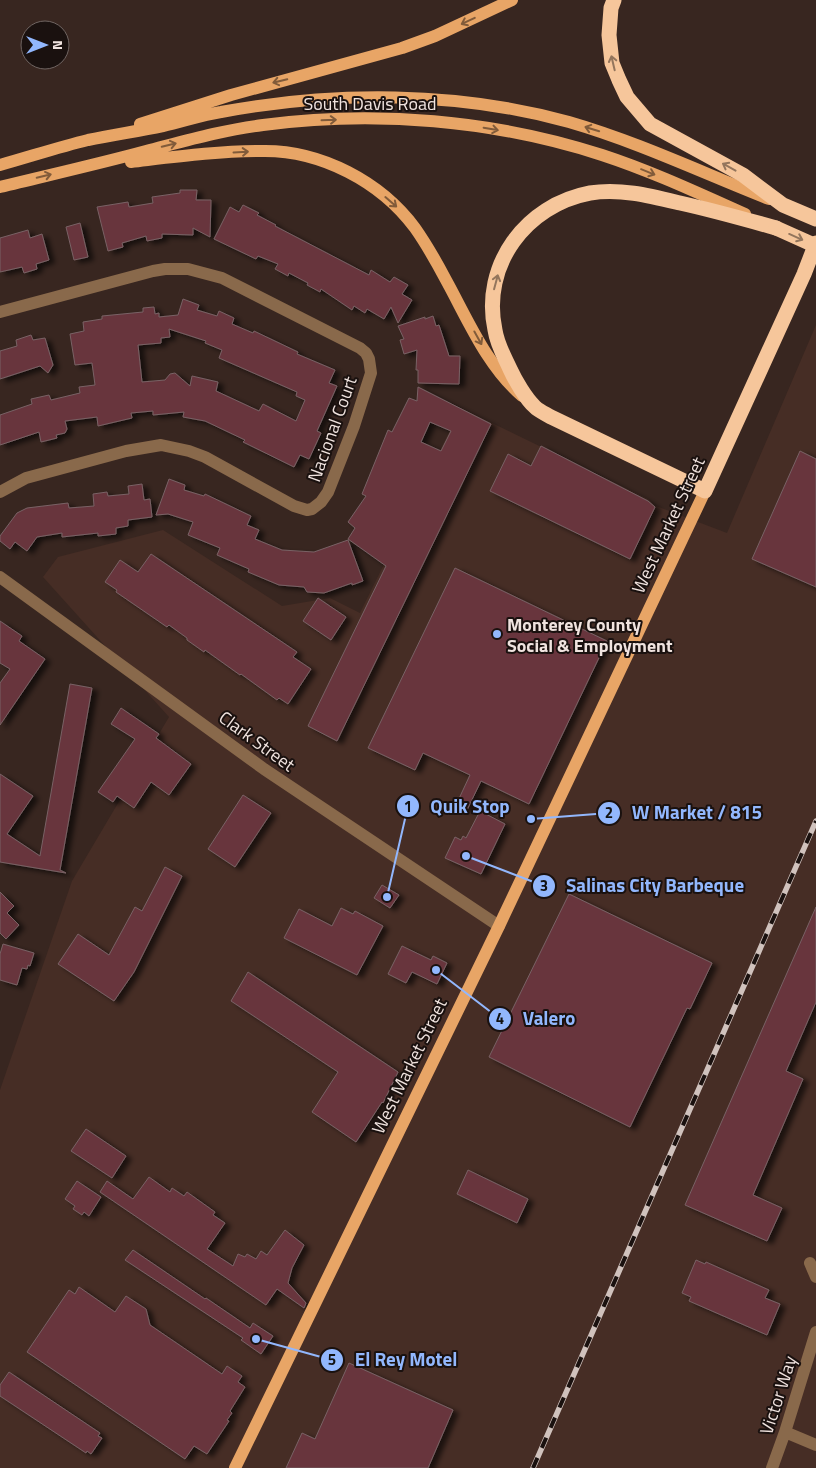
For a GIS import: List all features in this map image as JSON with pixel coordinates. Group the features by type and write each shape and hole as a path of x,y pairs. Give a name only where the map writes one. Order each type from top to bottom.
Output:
{"highway":[{"path":"614,0 609,35 612,63 627,97 650,124 743,175 783,205 816,219"},
{"path":"704,491 534,407 514,377 501,350 492,310 493,294 502,262 512,242 527,223 569,198 591,193 645,194 776,228"},
{"name":"South Davis Road","path":"776,228 816,244"},
{"name":"West Market Street","path":"704,491 816,244"}],"main road":[{"path":"87,141 231,94 402,48 435,36 512,0"},
{"name":"South Davis Road","path":"0,165 87,141 163,126 220,112 313,100 373,98 449,101 533,114 600,132 647,148 783,205"},
{"name":"South Davis Road","path":"0,187 210,135 262,125 364,119 441,122 519,134 602,155 687,188 776,228"},
{"path":"88,166 216,153 264,151 308,157 357,176 397,207 415,228 493,365 508,384 534,407"},
{"name":"West Market Street","path":"235,1468 499,926 704,491"}],"street":[{"name":"Nacional Court","path":"0,312 153,271 188,269 222,278 360,348 366,353 371,366 366,390 338,468 324,498 312,509 301,509 294,506 189,450 161,445 136,449 26,478 0,492"},
{"name":"Clark Street","path":"0,577 264,769 499,926"},
{"path":"810,1263 816,1277"},
{"name":"Victor Way","path":"772,1468 816,1332"},
{"path":"785,1432 816,1445"}],"shaded area":[{"path":"816,325 816,1468 0,1468 0,1090 72,881 169,717 43,577 58,557 163,530 282,606 330,598 360,613 461,408 648,499 656,506 727,533"}],"building":[{"path":"180,190 197,190 196,200 211,200 210,237 193,228 193,235 162,234 162,238 147,241 146,236 122,243 123,247 108,251 97,207 128,202 129,207 153,203 152,197 180,193"},
{"path":"243,205 259,213 257,215 275,226 369,275 371,270 390,282 394,277 408,285 402,294 412,300 398,323 391,307 384,319 367,309 365,313 354,306 352,310 321,289 320,292 289,273 288,276 275,269 278,264 258,256 256,259 214,239 230,207 239,212"},
{"path":"80,223 88,257 74,260 66,227"},
{"path":"28,230 30,238 42,234 49,260 36,264 37,269 24,273 22,267 0,272 0,238"},
{"path":"183,299 199,305 197,310 217,316 219,311 234,318 232,324 253,333 254,331 298,352 297,354 335,370 329,383 337,386 317,431 321,433 309,459 300,455 294,467 205,421 183,417 184,412 153,415 153,411 131,413 132,418 98,426 97,417 65,421 67,429 65,433 56,435 57,438 41,442 39,432 0,445 0,415 32,404 31,399 49,395 51,400 80,393 79,387 95,385 92,363 75,365 70,334 84,331 83,322 102,319 102,316 143,312 143,308 154,307 155,314 159,313 159,317 178,315","holes":["169,329 206,341 205,343 222,350 219,358 297,392 296,396 305,400 296,421 263,404 259,411 216,391 218,382 192,376 190,386 175,373 170,374 165,380 142,382 138,345 161,343 161,338 170,337"]},
{"path":"433,316 436,326 439,325 449,356 460,356 459,384 418,383 418,370 416,370 417,350 404,354 400,340 404,339 398,326"},
{"path":"31,335 33,340 45,338 53,365 48,373 40,366 0,379 0,351 17,346 16,340"},
{"path":"418,387 491,424 337,741 308,726 386,566 348,539 355,528 348,522 366,496 362,494 388,430 392,432 409,398 417,401","holes":["430,422 451,431 441,451 421,442"]},
{"path":"541,446 648,501 655,507 630,559 490,491 508,454 531,466"},
{"path":"800,451 816,459 816,587 752,559"},
{"path":"169,479 185,485 184,490 204,496 205,494 251,516 247,525 259,530 255,539 282,550 314,552 348,540 363,581 324,593 307,592 304,587 279,585 248,572 249,569 217,555 220,548 188,535 193,522 168,514 156,515"},
{"path":"142,484 144,500 150,499 152,517 128,520 128,526 116,528 116,534 98,536 98,533 62,537 62,533 37,537 27,551 15,542 10,549 0,541 0,536 17,513 27,508 68,503 69,508 94,506 93,494 107,492 108,496 129,494 128,486"},
{"path":"151,554 297,652 293,657 311,669 288,704 279,698 277,700 205,650 204,652 169,625 167,627 116,592 117,590 105,582 120,560 138,572"},
{"path":"455,568 607,641 529,804 481,781 467,810 456,805 470,775 423,753 415,770 368,748"},
{"path":"318,598 346,617 331,640 303,621"},
{"path":"0,621 22,636 19,641 45,659 0,725 0,683 10,669 0,663"},
{"path":"70,684 92,688 60,870 66,873 0,862 0,774 33,796 7,834 40,856"},
{"path":"121,708 159,734 156,738 191,764 169,795 151,782 134,808 117,796 113,802 98,792 135,739 111,724"},
{"path":"243,795 271,813 235,867 208,849"},
{"path":"480,811 505,824 481,874 445,858 455,837 461,840 463,836 466,838"},
{"path":"165,867 182,876 134,972 114,1001 58,964 78,934 109,955 135,907 142,911"},
{"path":"382,885 399,895 390,908 374,898"},
{"path":"0,892 14,906 7,913 19,925 6,939 0,933"},
{"path":"569,894 712,963 690,1009 687,1008 630,1127 489,1057"},
{"path":"816,907 816,1002 786,1071 803,1079 753,1195 782,1208 767,1241 685,1205"},
{"path":"341,908 353,914 355,911 383,926 357,975 284,938 299,909 332,926"},
{"path":"3,944 34,953 30,966 28,965 27,969 22,968 17,985 0,980 0,954"},
{"path":"402,946 431,960 433,956 447,963 437,984 412,972 406,983 388,974"},
{"path":"248,972 398,1072 383,1103 356,1142 312,1112 338,1072 231,1001"},
{"path":"86,1129 126,1156 112,1178 71,1151"},
{"path":"468,1170 528,1199 517,1223 457,1194"},
{"path":"149,1177 170,1192 172,1188 184,1196 187,1192 215,1212 213,1215 225,1223 207,1249 233,1266 238,1254 245,1257 247,1254 256,1259 261,1251 267,1255 285,1230 304,1245 292,1268 288,1283 306,1303 304,1308 277,1289 266,1305 100,1192 107,1181 133,1199"},
{"path":"77,1181 101,1197 89,1216 84,1212 82,1215 73,1209 75,1206 65,1199"},
{"path":"133,1250 250,1328 253,1323 273,1336 261,1354 241,1340 243,1338 125,1260"},
{"path":"696,1260 705,1264 706,1262 769,1290 765,1298 780,1304 767,1335 689,1301 691,1297 682,1293"},
{"path":"79,1287 115,1312 126,1296 146,1309 150,1325 222,1374 227,1366 242,1376 238,1382 245,1387 230,1411 232,1413 227,1420 229,1421 207,1454 194,1446 185,1459 27,1352 69,1290 75,1294"},
{"path":"349,1363 453,1410 428,1468 286,1468 302,1433 315,1439"},
{"path":"9,1372 100,1433 98,1436 102,1438 91,1454 87,1451 86,1453 0,1396 0,1385"}],"railway":[{"path":"533,1468 816,821"}],"place":[{"name":"Monterey County Social & Employment","path":"497,634"},
{"name":"W Market / 815","path":"531,819"},
{"name":"Salinas City Barbeque","path":"466,856"},
{"name":"Quik Stop","path":"387,897"},
{"name":"Valero","path":"436,970"},
{"name":"El Rey Motel","path":"256,1339"}]}
